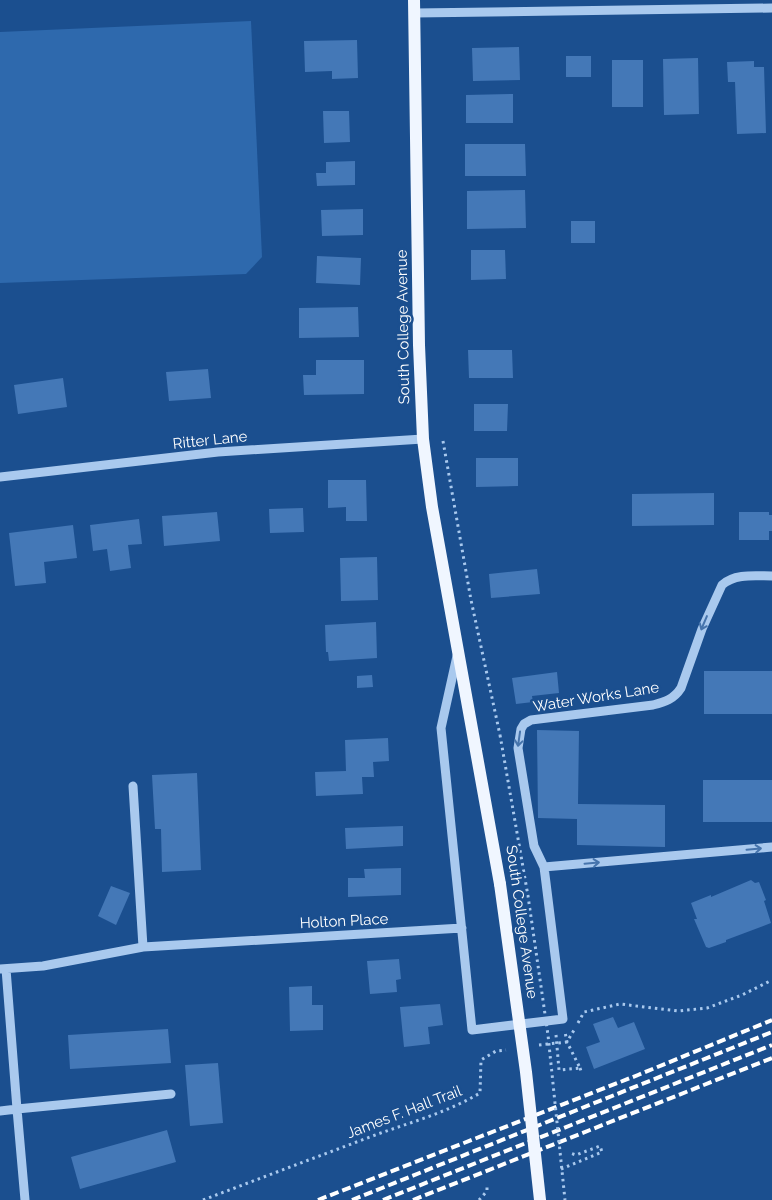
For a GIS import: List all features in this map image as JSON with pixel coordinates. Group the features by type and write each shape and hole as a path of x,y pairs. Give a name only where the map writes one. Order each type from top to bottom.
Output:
{"main road":[{"name":"South College Avenue","path":"414,6 419,345 423,438 432,507 500,884 525,1062 540,1200"}],"street":[{"path":"414,6 772,8"},
{"name":"Ritter Lane","path":"0,477 218,452 423,438"},
{"name":"Water Works Lane","path":"563,1019 544,867 534,846 518,748 518,738 524,724 531,720 653,705 665,702 676,696 681,688 714,600 726,580 746,576 772,576"},
{"name":"South College Avenue","path":"458,651 441,728 472,1030 563,1019"},
{"path":"133,786 143,946"},
{"path":"544,867 772,847"},
{"name":"Holton Place","path":"3,969 43,966 143,946 462,928"},
{"path":"3,969 25,1200"},
{"path":"0,1111 171,1094"}],"path":[{"path":"443,441 471,600 500,735 528,896 548,1035 565,1200"},
{"path":"566,1042 584,1012 620,1004 678,1011 707,1008 742,995 772,980"},
{"path":"563,1019 566,1042 582,1074"},
{"path":"548,1035 556,1034 559,1070 580,1068"},
{"path":"530,1046 566,1042"},
{"name":"James F. Hall Trail","path":"203,1200 370,1137 435,1115 470,1099 480,1093 482,1060 496,1051 513,1049"},
{"path":"561,1169 602,1152 600,1146 576,1155 570,1153"},
{"path":"479,1200 487,1191 487,1186"}],"shaded area":[{"path":"251,21 262,257 246,274 0,283 0,32"}],"building":[{"path":"357,40 358,78 332,79 332,71 305,72 304,41"},
{"path":"519,47 520,80 473,81 472,48"},
{"path":"566,56 591,56 591,77 566,77"},
{"path":"698,58 699,114 664,115 663,59"},
{"path":"612,60 643,60 643,107 612,107"},
{"path":"754,61 754,67 764,67 766,133 737,134 735,82 728,82 727,62"},
{"path":"513,94 513,123 466,123 466,95"},
{"path":"323,111 349,111 350,142 324,143"},
{"path":"465,144 525,144 526,176 465,176"},
{"path":"355,161 355,185 317,186 316,173 326,173 326,162"},
{"path":"525,190 526,228 467,229 467,191"},
{"path":"363,209 363,235 322,236 321,210"},
{"path":"571,221 595,221 595,243 571,243"},
{"path":"471,250 505,250 506,279 471,280"},
{"path":"317,256 361,258 360,285 316,283"},
{"path":"358,307 359,337 299,338 299,308"},
{"path":"468,350 512,350 513,378 469,378"},
{"path":"316,360 364,360 364,394 304,395 303,375 316,375"},
{"path":"208,369 211,398 169,401 166,372"},
{"path":"63,378 67,407 18,414 14,385"},
{"path":"474,404 508,404 507,431 474,431"},
{"path":"476,458 518,458 518,486 476,487"},
{"path":"328,480 366,480 367,521 346,521 346,507 328,508"},
{"path":"714,493 714,525 632,526 632,494"},
{"path":"303,508 304,532 270,533 269,509"},
{"path":"217,512 220,541 164,546 162,516"},
{"path":"739,512 769,512 769,515 772,515 772,531 769,531 769,540 739,540"},
{"path":"139,519 142,544 128,545 131,568 110,571 107,549 93,551 90,525"},
{"path":"73,525 77,558 44,562 46,583 15,586 9,533"},
{"path":"377,557 378,600 341,601 340,558"},
{"path":"537,569 540,594 491,598 489,574"},
{"path":"376,622 377,658 329,661 328,652 326,652 325,625"},
{"path":"704,671 772,671 772,714 704,714"},
{"path":"557,672 559,693 532,696 533,702 516,704 512,678"},
{"path":"372,675 373,687 357,688 357,676"},
{"path":"537,730 579,731 578,804 665,805 665,847 577,845 577,819 538,818"},
{"path":"388,738 389,761 373,762 374,777 362,777 363,794 316,796 315,772 346,771 345,740"},
{"path":"197,773 201,870 162,872 161,829 155,829 152,775"},
{"path":"703,780 772,780 772,822 703,822"},
{"path":"403,826 403,846 346,849 345,828"},
{"path":"401,868 401,895 348,897 348,878 365,878 364,869"},
{"path":"751,880 755,883 759,882 766,900 764,901 771,923 726,940 726,942 709,948 706,947 694,919 697,919 691,903 711,895 711,897"},
{"path":"111,886 130,893 116,925 98,916"},
{"path":"399,959 401,979 396,980 397,992 370,994 367,961"},
{"path":"312,986 312,1005 323,1005 323,1030 290,1031 289,987"},
{"path":"440,1004 443,1025 428,1027 430,1044 404,1047 400,1007"},
{"path":"613,1017 618,1028 634,1022 645,1049 594,1069 586,1047 600,1042 593,1024"},
{"path":"168,1029 171,1063 70,1069 68,1035"},
{"path":"218,1063 223,1123 190,1126 185,1065"},
{"path":"167,1130 176,1162 80,1189 71,1157"}],"railway":[{"path":"318,1200 638,1075 772,1020"},
{"path":"352,1200 772,1032"},
{"path":"383,1200 772,1045"},
{"path":"413,1200 772,1058"}]}
